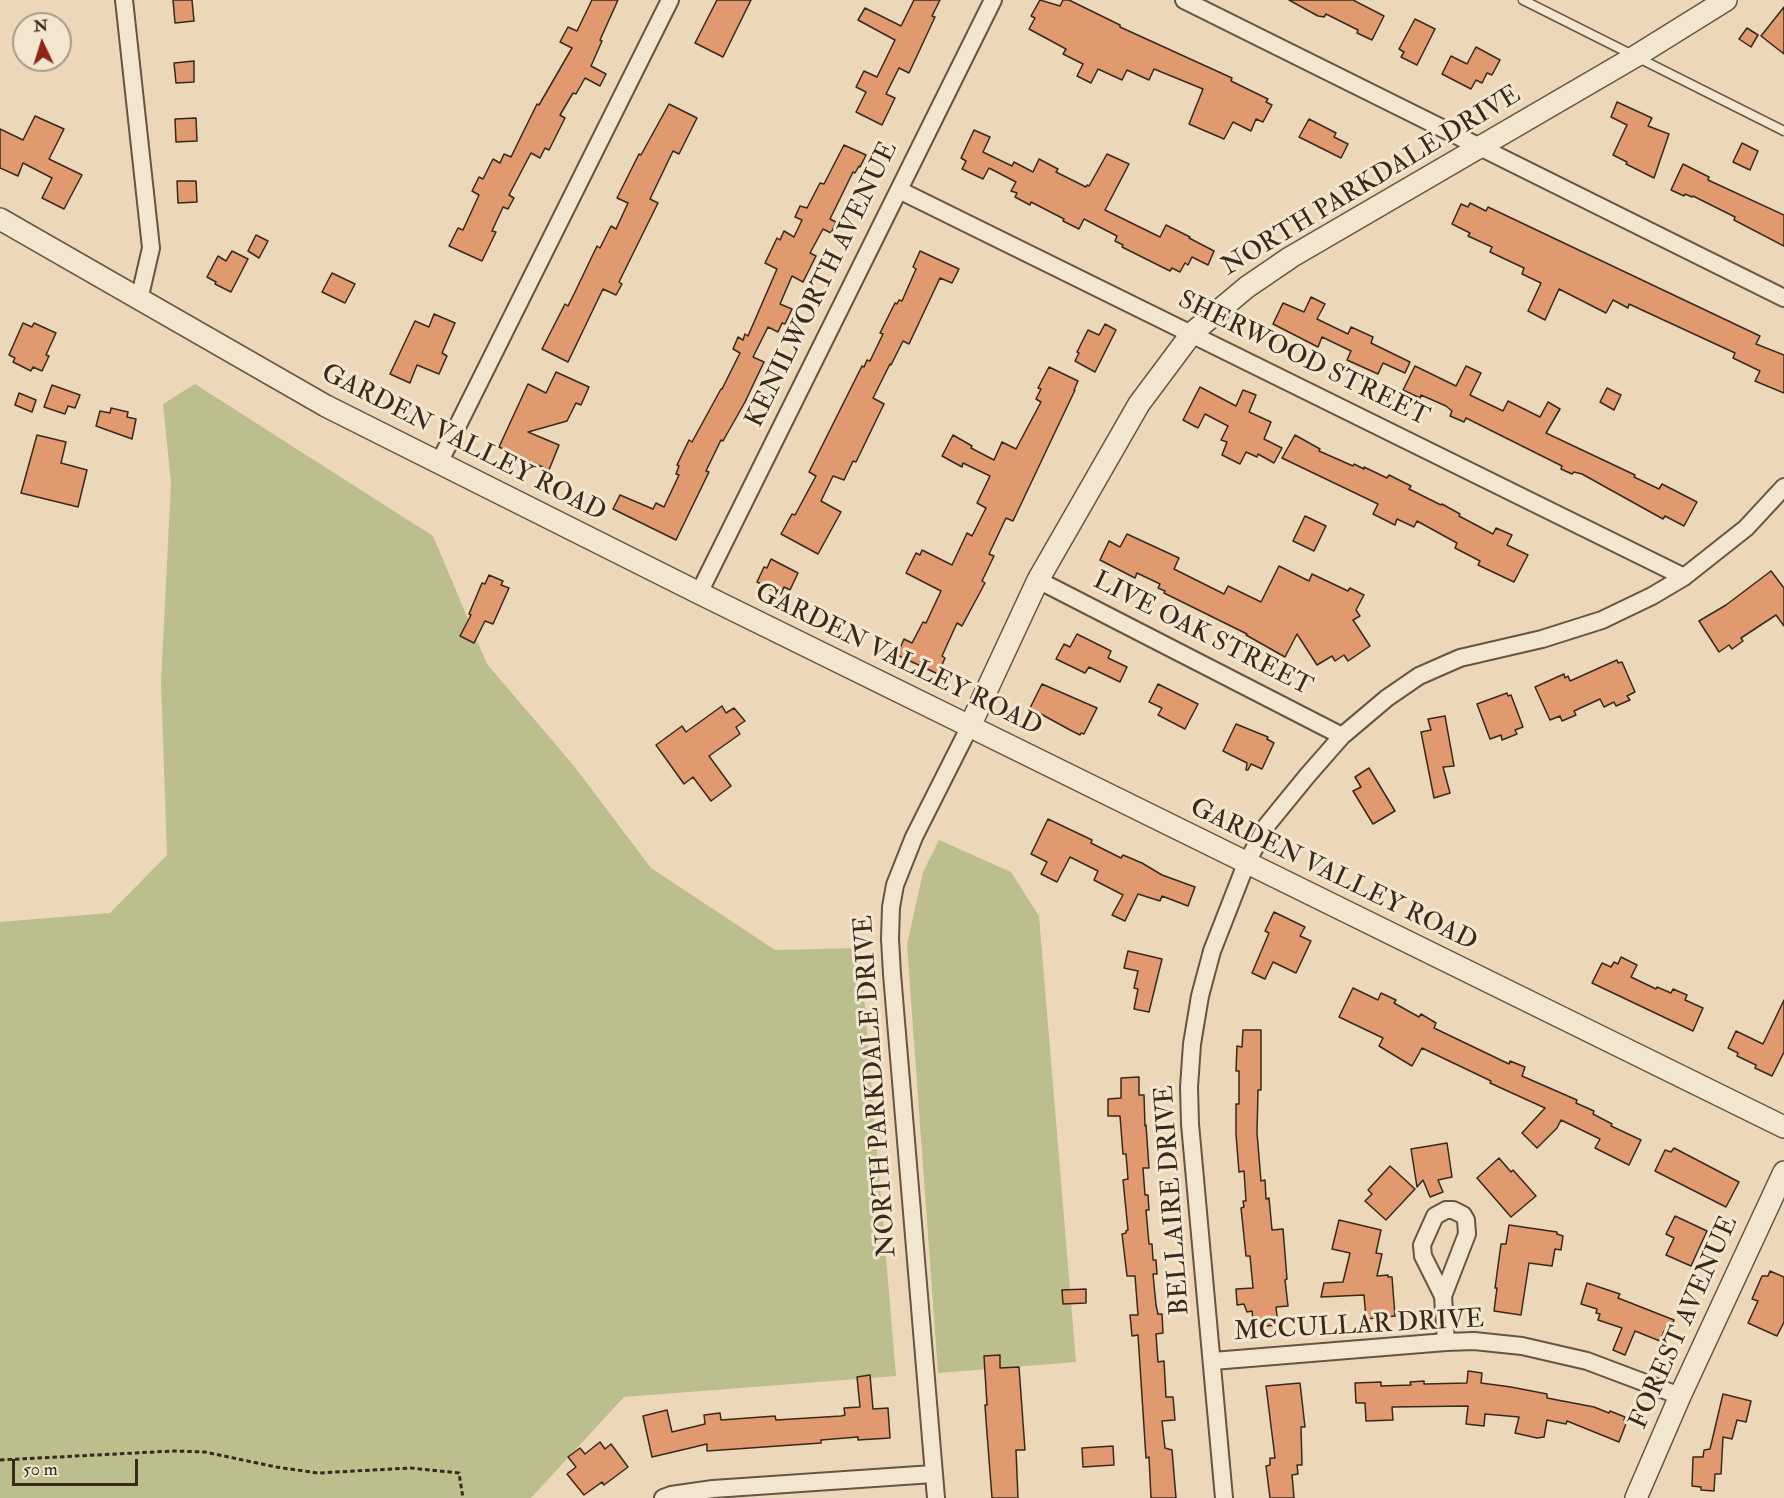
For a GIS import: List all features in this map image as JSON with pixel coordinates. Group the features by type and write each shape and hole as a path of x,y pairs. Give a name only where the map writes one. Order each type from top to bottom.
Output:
{"street":[{"path":"124,0 151,248 139,300"},
{"path":"439,463 670,0"},
{"name":"KENILWORTH AVENUE","path":"699,593 993,0"},
{"path":"1184,0 1784,298"},
{"name":"NORTH PARKDALE DRIVE","path":"936,1498 892,974 891,907 895,885 914,837 970,726 1038,580 1139,404 1192,333 1247,287 1291,257 1636,56 1726,0"},
{"name":"SHERWOOD STREET","path":"899,190 1684,577"},
{"name":"GARDEN VALLEY ROAD","path":"0,219 326,406 1246,864 1784,1127"},
{"name":"BELLAIRE DRIVE","path":"1224,1498 1190,1124 1189,1087 1192,1044 1200,996 1212,951 1246,864 1267,825 1342,736 1387,698 1419,676 1460,658 1542,639 1602,620 1652,596 1684,577 1746,528 1784,487"},
{"name":"LIVE OAK STREET","path":"1038,580 1342,736"},
{"name":"FOREST AVENUE","path":"1636,1498 1680,1396 1784,1172"},
{"path":"1443,1296 1446,1342"},
{"name":"MCCULLAR DRIVE","path":"1212,1361 1474,1341 1522,1346 1576,1359 1622,1373 1680,1396"},
{"path":"663,1498 713,1489 933,1474"}],"lane":[{"path":"1523,0 1784,131"}],"path":[{"path":"0,1460 173,1451 205,1452 318,1473 411,1468 459,1473 463,1498"}],"green space":[{"path":"195,384 433,536 487,664 574,766 651,868 775,950 860,948 896,1376 624,1397 531,1498 0,1498 0,922 110,913 167,855 161,682 171,483 163,404"},
{"path":"939,840 1011,872 1039,916 1076,1362 938,1373 907,945 923,872"}],"building":[{"path":"173,0 192,0 194,21 175,23"},
{"path":"592,0 618,0 591,66 606,74 600,86 585,78 560,115 565,118 549,150 545,148 540,158 531,153 509,195 514,198 508,209 503,207 492,231 496,232 482,261 449,246 458,228 463,230 479,195 472,191 479,177 483,179 493,159 500,163 504,154 511,157 537,104 539,105 572,48 560,42 568,27 577,31"},
{"path":"717,0 751,0 723,57 695,43"},
{"path":"914,0 940,0 932,16 935,17 909,73 899,68 886,94 895,98 882,125 856,112 866,92 856,87 864,71 877,77 895,40 858,20 865,8 901,26"},
{"path":"1040,0 1060,6 1063,0 1069,0 1120,27 1232,78 1231,81 1268,99 1266,102 1272,105 1263,122 1256,119 1251,131 1233,122 1224,139 1189,124 1203,89 1154,69 1149,80 1127,70 1122,80 1098,69 1091,83 1077,76 1083,64 1063,54 1066,49 1029,29 1035,18 1031,16"},
{"path":"1289,0 1353,0 1384,16 1372,40 1357,33 1358,30 1326,14 1324,17 1318,16"},
{"path":"1784,7 1784,54 1761,36"},
{"path":"1415,19 1435,29 1417,65 1401,57 1404,52 1399,49"},
{"path":"1747,28 1758,35 1751,47 1739,39"},
{"path":"1476,47 1500,60 1492,75 1487,73 1482,83 1476,80 1471,89 1442,74 1451,56 1467,64"},
{"path":"194,61 194,82 176,83 174,63"},
{"path":"1617,102 1652,118 1648,126 1669,134 1654,178 1613,155 1627,125 1611,117"},
{"path":"669,104 697,118 679,154 673,151 650,199 658,203 619,282 622,284 616,295 603,289 568,362 542,349 565,304 568,306 597,246 600,248 611,226 616,229 628,203 617,198 639,154 641,155"},
{"path":"35,116 64,129 49,159 82,175 64,209 42,198 52,178 23,163 18,176 0,168 0,129 23,140"},
{"path":"196,118 197,141 176,142 175,119"},
{"path":"1309,119 1336,133 1334,137 1348,144 1341,158 1299,137"},
{"path":"974,130 990,137 983,152 1012,166 1014,162 1033,172 1039,159 1058,169 1056,172 1086,187 1089,186 1107,154 1129,164 1105,210 1160,237 1166,225 1190,237 1214,251 1208,265 1192,257 1188,265 1185,263 1180,272 1172,268 1170,271 1122,247 1123,245 1115,241 1117,236 1084,219 1079,229 1031,202 1030,205 1015,197 1017,193 1011,191 1016,182 989,168 983,179 962,169 966,161 961,158"},
{"path":"1742,143 1758,151 1750,170 1733,162"},
{"path":"844,145 866,155 860,167 855,173 853,172 830,219 836,222 831,233 823,229 810,253 816,256 803,282 792,276 780,304 792,309 785,324 782,323 778,332 768,327 753,357 764,362 745,402 723,441 721,440 706,471 709,472 676,540 613,509 620,495 653,509 656,503 664,507 679,475 676,474 679,466 677,465 689,440 692,442 722,389 740,353 733,349 738,337 743,340 745,334 748,336 777,269 765,263 777,238 780,240 784,231 794,237 802,220 795,217 800,206 807,208 820,183 824,184"},
{"path":"1683,164 1709,177 1708,180 1784,215 1784,246 1734,220 1735,217 1693,196 1685,194 1684,196 1671,190"},
{"path":"177,181 196,181 197,202 178,203"},
{"path":"1470,203 1486,211 1488,207 1760,336 1756,344 1784,355 1784,393 1755,381 1760,371 1733,358 1735,353 1629,304 1628,308 1613,300 1606,313 1559,289 1545,320 1528,311 1541,283 1522,274 1524,268 1490,252 1492,247 1468,236 1470,233 1452,224 1461,204 1468,207"},
{"path":"256,235 268,241 259,258 248,251"},
{"path":"232,251 248,259 231,292 207,277 218,256 226,261"},
{"path":"920,251 959,269 952,283 940,278 909,344 903,341 890,364 873,398 884,404 856,462 853,461 844,480 833,476 821,501 841,512 818,554 781,534 792,514 795,515 816,476 809,472 862,366 864,367 867,360 870,361 883,334 880,333 895,303 902,301 916,269 913,267"},
{"path":"332,273 355,284 345,303 322,292"},
{"path":"1311,297 1325,304 1317,319 1348,334 1351,327 1373,337 1371,343 1410,362 1405,373 1383,363 1378,374 1347,360 1351,351 1322,337 1318,347 1273,324 1283,303 1304,312"},
{"path":"434,314 455,323 442,353 447,356 439,374 417,365 410,383 390,374 415,321 429,327"},
{"path":"23,323 32,327 34,323 56,333 42,371 33,367 31,371 13,362 15,358 9,355"},
{"path":"1105,324 1116,330 1095,372 1075,361 1088,330 1099,335"},
{"path":"1415,366 1456,386 1466,366 1481,373 1470,395 1503,411 1508,401 1540,417 1548,402 1560,409 1546,433 1635,475 1634,477 1659,489 1662,484 1697,502 1684,526 1665,516 1663,519 1582,474 1574,472 1572,474 1561,469 1562,466 1466,418 1464,422 1450,416 1452,411 1446,406 1403,390"},
{"path":"1049,367 1078,381 1075,390 1013,521 1006,518 989,554 994,556 982,581 985,583 962,626 957,623 942,656 945,658 938,674 897,655 904,639 912,643 923,622 926,623 941,591 906,573 916,553 920,555 922,550 952,565 967,533 972,536 986,508 977,503 990,476 963,463 962,467 942,456 953,435 994,460 1002,442 1016,449 1041,402 1036,399 1041,389 1038,388"},
{"path":"556,372 589,387 581,405 576,403 567,421 528,432 559,445 549,470 499,447 528,384 546,393"},
{"path":"52,385 80,395 75,408 68,406 65,414 44,407"},
{"path":"1200,387 1236,406 1243,390 1256,395 1249,412 1271,422 1264,439 1282,448 1274,463 1258,454 1257,457 1246,452 1240,464 1222,455 1227,442 1221,440 1228,426 1205,414 1198,428 1183,420"},
{"path":"1607,388 1621,395 1614,410 1600,402"},
{"path":"19,393 36,400 32,412 15,405"},
{"path":"111,408 128,412 127,417 136,419 132,439 96,426 100,411 110,413"},
{"path":"37,435 66,442 61,463 87,470 78,507 21,493"},
{"path":"1295,435 1320,449 1319,451 1353,466 1354,464 1364,469 1364,467 1387,478 1389,475 1411,486 1409,489 1442,504 1493,534 1496,528 1512,535 1507,545 1528,555 1514,582 1478,565 1480,561 1455,548 1457,543 1417,521 1414,527 1397,519 1395,525 1373,514 1378,504 1282,458"},
{"path":"1305,516 1326,526 1314,551 1293,541"},
{"path":"1127,534 1179,558 1174,569 1224,594 1228,586 1261,602 1279,566 1309,581 1312,574 1348,591 1350,588 1364,595 1356,610 1360,616 1353,620 1370,646 1348,661 1344,655 1335,661 1332,656 1317,665 1297,634 1285,657 1247,634 1164,593 1165,591 1158,588 1160,584 1137,573 1135,578 1100,560 1109,541 1120,547"},
{"path":"771,559 798,573 790,590 784,587 781,594 757,582 764,567 767,568"},
{"path":"1771,571 1784,588 1784,626 1776,615 1741,638 1743,641 1732,649 1729,645 1719,652 1699,621 1726,605"},
{"path":"489,575 503,581 501,585 509,588 493,624 485,621 474,643 460,636 471,615 469,614 482,583 485,584"},
{"path":"1077,634 1111,651 1108,658 1127,667 1120,682 1089,667 1085,673 1056,659 1064,644 1070,647"},
{"path":"1617,660 1618,663 1622,662 1635,692 1627,696 1630,700 1616,706 1614,702 1604,707 1600,699 1574,711 1576,715 1562,721 1560,716 1550,720 1535,687 1564,674 1565,678 1568,676 1570,681"},
{"path":"1042,684 1097,708 1084,734 1080,735 1030,708"},
{"path":"1158,684 1198,704 1185,729 1158,715 1162,708 1149,702"},
{"path":"1507,693 1508,696 1511,695 1523,727 1515,730 1517,734 1502,740 1501,735 1490,739 1477,704"},
{"path":"722,706 726,713 734,708 745,721 736,727 740,734 709,756 731,786 711,801 693,777 684,784 656,745 682,726 686,732"},
{"path":"1445,716 1454,766 1443,767 1450,793 1434,798 1421,732 1431,730 1428,719"},
{"path":"1236,724 1268,737 1267,739 1274,743 1262,769 1251,764 1246,770 1247,763 1223,751"},
{"path":"1369,768 1395,811 1373,824 1353,791 1361,787 1355,777"},
{"path":"1048,819 1092,840 1091,843 1121,858 1123,855 1162,875 1195,887 1188,906 1162,896 1160,901 1138,894 1125,921 1112,915 1123,895 1094,880 1098,871 1070,857 1057,882 1041,874 1047,862 1031,854"},
{"path":"1274,912 1305,927 1300,936 1311,941 1296,973 1273,962 1265,979 1252,973 1269,933 1265,931"},
{"path":"1128,951 1162,959 1149,1012 1134,1009 1138,989 1134,988 1138,971 1124,968"},
{"path":"1621,957 1637,965 1631,977 1656,989 1657,987 1671,993 1673,989 1687,995 1685,1000 1703,1008 1693,1031 1592,983 1602,963 1611,967 1614,962 1618,964"},
{"path":"1353,988 1378,1000 1381,993 1396,1000 1394,1003 1419,1017 1421,1014 1436,1023 1434,1028 1509,1064 1510,1061 1525,1067 1522,1076 1577,1100 1576,1103 1594,1111 1593,1114 1612,1124 1611,1126 1641,1140 1629,1165 1595,1148 1600,1139 1561,1120 1557,1128 1537,1148 1522,1133 1545,1108 1422,1048 1412,1066 1379,1046 1383,1038 1339,1017"},
{"path":"1784,1000 1784,1052 1772,1076 1755,1068 1756,1065 1737,1056 1738,1053 1728,1048 1736,1031 1763,1044"},
{"path":"1243,1030 1261,1030 1261,1090 1258,1090 1257,1133 1261,1181 1265,1180 1272,1230 1283,1229 1288,1306 1276,1307 1278,1325 1254,1327 1252,1311 1247,1312 1244,1304 1237,1305 1236,1289 1253,1288 1250,1256 1246,1256 1241,1208 1244,1207 1243,1201 1246,1201 1244,1171 1239,1172 1236,1134 1236,1104 1239,1104 1239,1071 1236,1071 1237,1046 1242,1047"},
{"path":"1139,1077 1139,1095 1144,1095 1149,1168 1143,1168 1145,1195 1148,1195 1149,1210 1146,1210 1149,1244 1152,1244 1153,1260 1156,1260 1157,1274 1153,1274 1156,1305 1158,1314 1162,1314 1163,1333 1156,1334 1158,1362 1164,1361 1166,1397 1173,1397 1175,1420 1162,1421 1165,1448 1172,1450 1176,1498 1151,1498 1149,1457 1146,1458 1138,1335 1132,1336 1130,1315 1138,1315 1135,1276 1127,1276 1122,1234 1128,1230 1123,1180 1128,1179 1126,1154 1123,1154 1120,1116 1108,1116 1108,1099 1121,1098 1121,1078"},
{"path":"1447,1143 1452,1177 1438,1180 1443,1192 1430,1197 1423,1180 1417,1187 1411,1149"},
{"path":"1674,1148 1739,1182 1726,1207 1655,1171 1665,1150 1671,1152"},
{"path":"1499,1158 1536,1196 1511,1217 1477,1178"},
{"path":"1390,1166 1415,1189 1386,1220 1365,1201 1372,1194 1368,1190"},
{"path":"1675,1216 1707,1231 1691,1266 1666,1255 1674,1238 1666,1234"},
{"path":"1339,1220 1381,1230 1376,1253 1382,1254 1377,1276 1392,1277 1395,1316 1366,1319 1364,1295 1321,1297 1324,1283 1343,1282 1350,1253 1332,1249"},
{"path":"1509,1225 1557,1232 1563,1236 1561,1250 1555,1249 1552,1266 1529,1263 1521,1315 1494,1311 1501,1244 1506,1244"},
{"path":"1770,1271 1784,1277 1784,1322 1777,1336 1748,1323 1758,1301 1752,1299 1762,1276 1768,1276"},
{"path":"1587,1283 1620,1294 1618,1298 1674,1320 1669,1333 1664,1331 1660,1341 1635,1331 1625,1355 1613,1350 1622,1328 1598,1320 1600,1314 1596,1313 1597,1309 1581,1304"},
{"path":"1086,1289 1086,1303 1063,1304 1062,1290"},
{"path":"1000,1355 1000,1368 1019,1367 1025,1450 1016,1450 1018,1498 992,1498 984,1356"},
{"path":"1468,1371 1482,1373 1481,1383 1547,1394 1547,1398 1594,1407 1625,1417 1624,1420 1627,1421 1619,1442 1567,1421 1566,1424 1547,1420 1544,1437 1537,1438 1515,1433 1519,1417 1485,1414 1484,1426 1466,1424 1468,1406 1392,1407 1393,1420 1366,1421 1365,1403 1356,1403 1355,1383 1381,1382 1381,1386 1411,1385 1410,1382 1424,1381 1424,1384 1467,1383"},
{"path":"870,1375 873,1409 888,1408 890,1438 858,1440 858,1437 821,1440 821,1443 707,1451 707,1444 652,1457 643,1416 667,1410 672,1432 705,1424 704,1415 720,1413 721,1420 775,1416 776,1420 841,1416 845,1415 844,1408 860,1407 857,1377"},
{"path":"1300,1383 1305,1427 1301,1427 1302,1465 1297,1465 1298,1474 1292,1475 1294,1498 1270,1498 1266,1466 1270,1465 1270,1458 1275,1458 1266,1386"},
{"path":"1723,1394 1751,1401 1746,1422 1737,1420 1732,1439 1723,1437 1721,1474 1715,1474 1714,1491 1701,1490 1701,1487 1692,1486 1693,1457 1703,1457 1704,1450 1710,1449"},
{"path":"600,1442 605,1449 611,1444 628,1467 604,1485 602,1482 584,1495 567,1474 576,1467 568,1457 580,1448 585,1454"},
{"path":"1113,1446 1114,1465 1083,1467 1082,1448"}]}
